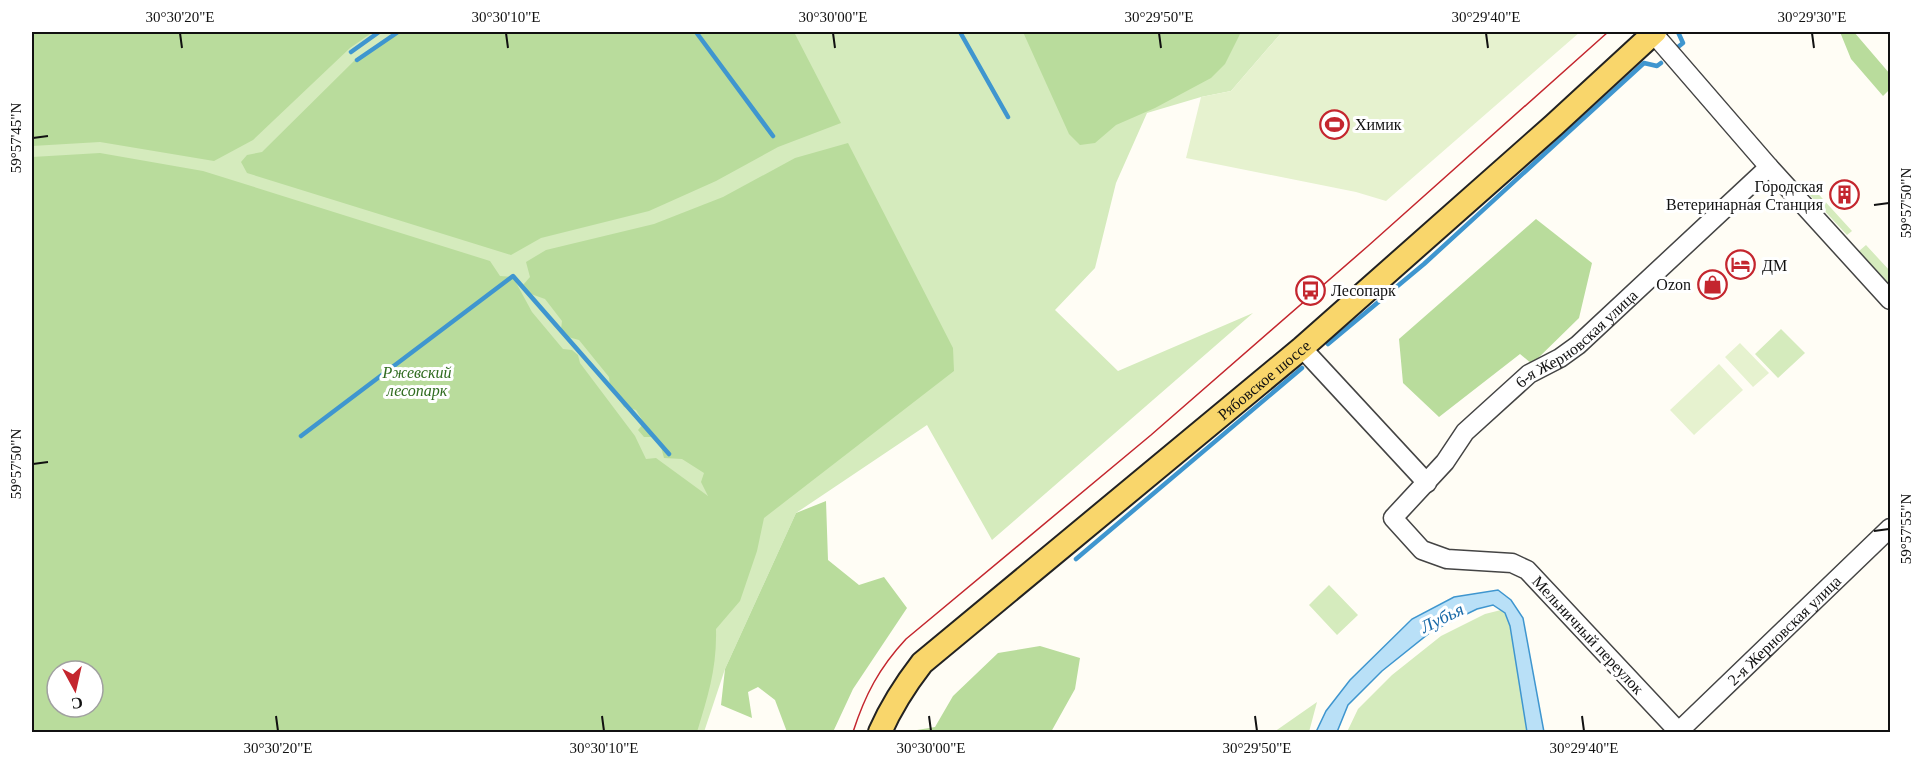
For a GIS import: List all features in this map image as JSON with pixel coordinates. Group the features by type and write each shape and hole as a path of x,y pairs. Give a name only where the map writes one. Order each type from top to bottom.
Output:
{"main road":[{"name":"Рябовское шоссе","path":"880,732 889,711 922,663 1302,348 1554,125 1654,32"}],"street":[{"path":"1654,32 1769,167 1890,300"},
{"name":"6-я Жерновская улица","path":"1393,518 1445,462 1465,432 1529,374 1560,358 1578,345 1769,167"},
{"path":"1302,348 1427,483"},
{"name":"Мельничный переулок","path":"1393,518 1422,550 1447,559 1512,563 1527,570 1679,732"},
{"name":"2-я Жерновская улица","path":"1679,732 1890,528"}],"green space":[{"name":"Ржевский лесопарк","path":"32,32 1282,32 1231,91 1147,113 1116,183 1095,268 1055,310 1118,371 1253,313 992,540 927,425 796,513 725,669 704,732 32,732"},
{"path":"32,32 373,32 350,48 253,140 214,161 100,142 32,146"},
{"path":"396,32 794,32 841,123 778,147 716,181 649,211 541,238 511,255 247,173 241,162 247,155 262,152 356,59"},
{"path":"1023,32 1241,32 1225,64 1211,78 1155,108 1116,125 1095,143 1080,145 1069,134"},
{"name":"Химик","path":"1282,32 1580,32 1386,201 1356,192 1186,158 1201,97 1231,91"},
{"path":"1840,32 1854,32 1890,74 1890,89 1883,96 1851,59"},
{"name":"Ржевский лесопарк","path":"848,143 953,348 954,371 764,518 757,551 740,601 716,629 713,669 697,732 32,732 32,157 100,153 203,171 490,261 500,276 513,277 532,312 563,349 572,350 578,355 580,363 635,436 646,459 656,458 708,496 701,482 704,473 682,459 664,458 661,447 654,437 644,437 638,430 644,423 636,410 624,407 610,386 609,377 579,340 568,337 561,329 562,321 545,299 528,293 523,285 530,277 526,262 546,250 654,224 723,197 795,158"},
{"path":"1811,186 1852,231 1847,235 1806,191"},
{"path":"1536,219 1592,263 1579,318 1532,364 1520,354 1439,417 1403,383 1399,339"},
{"path":"1866,245 1890,271 1890,285 1859,251"},
{"path":"1781,329 1805,353 1778,378 1755,354"},
{"path":"1740,343 1769,373 1753,387 1725,357"},
{"path":"1719,364 1743,390 1694,435 1670,410"},
{"path":"826,501 828,560 859,585 884,577 907,608 853,689 833,732 787,732 775,700 758,687 748,692 752,718 721,705 725,669 796,513"},
{"path":"1329,585 1358,615 1337,635 1309,605"},
{"path":"1501,610 1513,618 1534,732 1347,732 1358,709 1392,675 1441,636 1485,614"},
{"path":"1040,646 1080,658 1075,689 1051,732 905,732 935,727 953,696 998,653"},
{"path":"1317,702 1309,732 1274,732"}],"water":[{"name":"Лубья","path":"1498,590 1511,600 1523,618 1544,732 1527,732 1510,626 1505,613 1493,605 1477,609 1432,631 1382,671 1348,705 1337,732 1316,732 1326,711 1350,680 1412,619 1454,597"}],"waterway":[{"path":"351,52 379,32"},
{"path":"357,60 398,32"},
{"path":"696,32 773,136"},
{"path":"960,32 1008,117"},
{"path":"1678,32 1683,43 1678,47"},
{"path":"1328,344 1424,264 1644,63 1657,66 1661,63"},
{"path":"301,436 513,276 669,454"},
{"path":"1076,559 1302,368"}],"tram line":[{"path":"853,732 874,682 906,639 1151,435 1608,32"}],"place":[{"name":"Химик","path":"1334,124"},
{"name":"Городская Ветеринарная Станция","path":"1844,195"},
{"name":"ДМ","path":"1741,265"},
{"name":"Ozon","path":"1712,284"},
{"name":"Лесопарк","path":"1310,290"}]}
